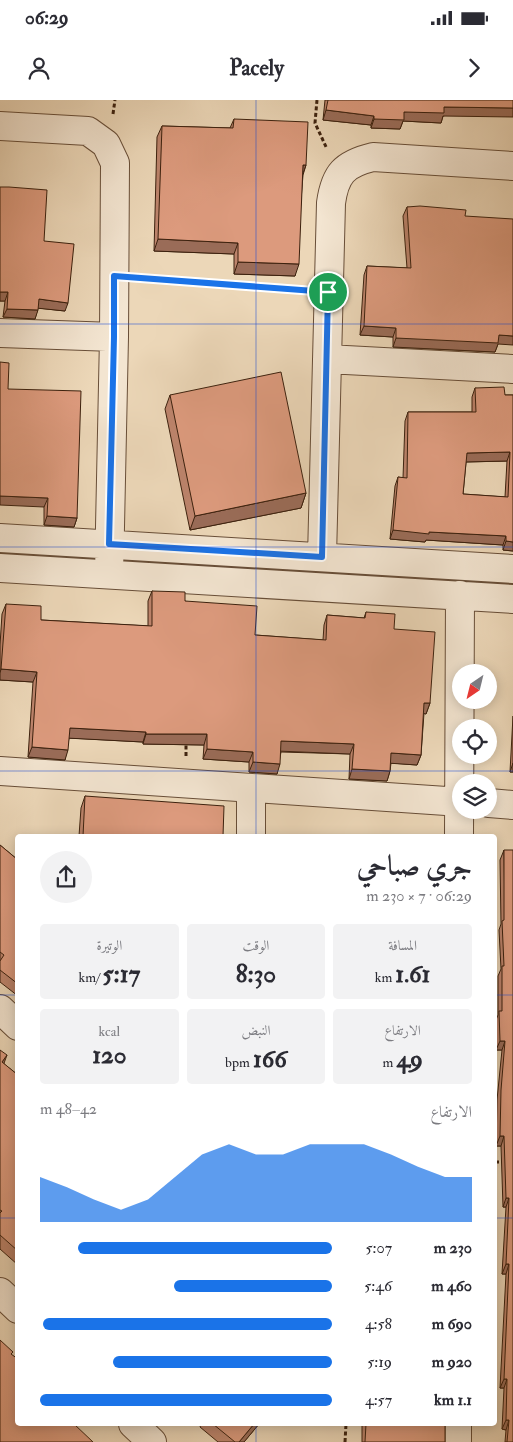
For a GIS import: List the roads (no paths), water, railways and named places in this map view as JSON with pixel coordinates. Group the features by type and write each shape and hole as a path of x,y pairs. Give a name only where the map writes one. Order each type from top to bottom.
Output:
{"street":[{"path":"0,126 88,131 106,144 115,163 114,337 109,574"},
{"path":"322,557 330,203 333,186 342,172 356,161 373,158 513,166"},
{"path":"0,333 114,337"},
{"path":"327,359 513,369"},
{"path":"0,538 513,569"},
{"path":"0,568 513,598"},
{"path":"460,595 460,774"},
{"path":"0,771 452,801"},
{"path":"251,788 251,834"},
{"path":"497,804 513,805"},
{"path":"459,834 460,819"},
{"path":"0,1008 15,1023"},
{"path":"0,1292 15,1306"},
{"path":"135,1426 152,1442"},
{"path":"457,1426 457,1442"}]}
